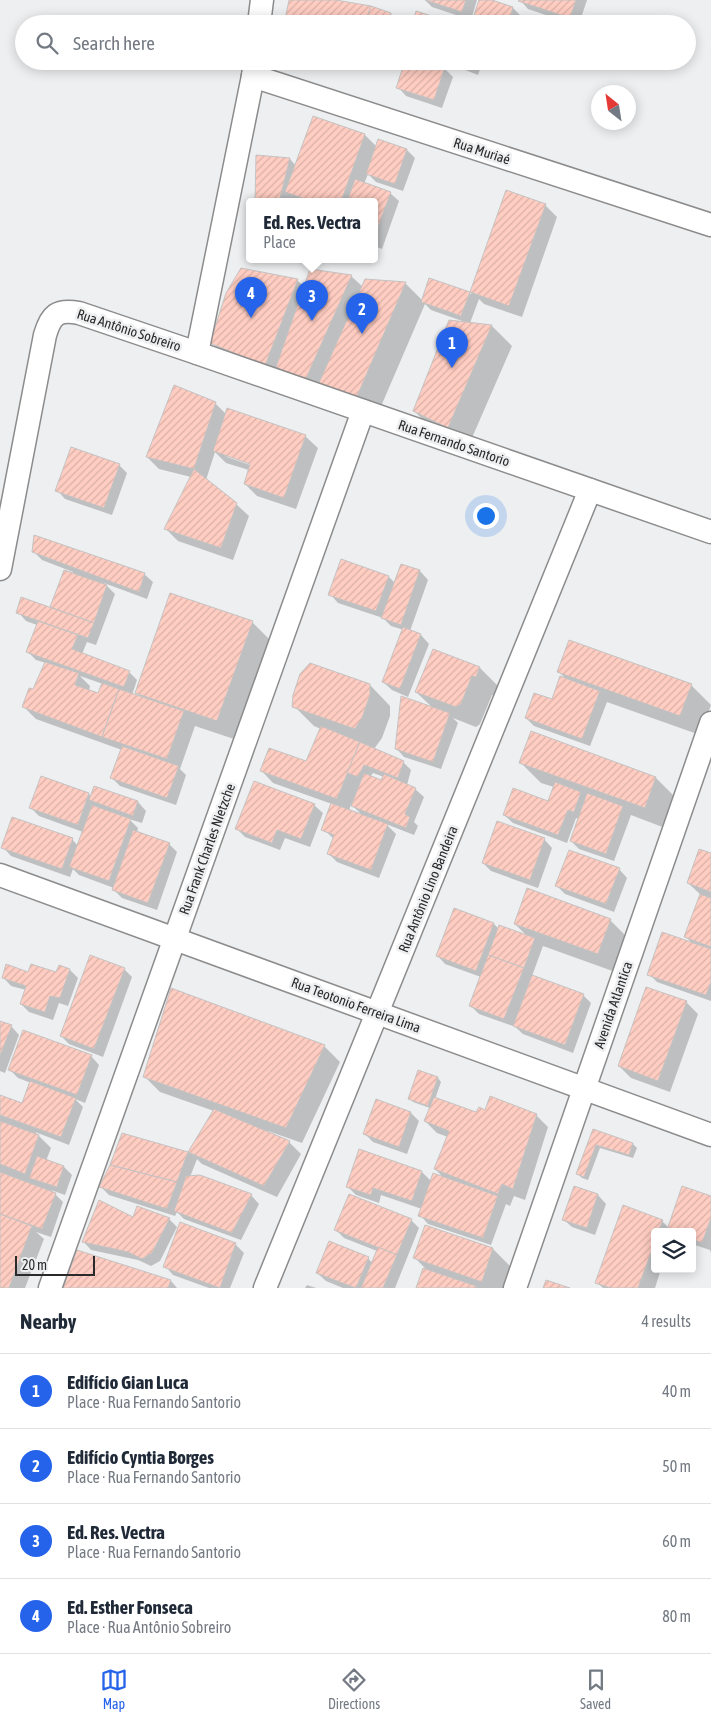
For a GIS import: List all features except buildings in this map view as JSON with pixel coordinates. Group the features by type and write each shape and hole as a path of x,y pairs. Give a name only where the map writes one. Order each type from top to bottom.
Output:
{"street":[{"path":"260,15 262,0"},
{"name":"Rua Antônio Sobreiro","path":"0,569 45,335 51,319 60,312 78,313 197,353 254,70"},
{"name":"Rua Muriaé","path":"257,70 711,225"},
{"name":"Rua Fernando Santorio","path":"197,353 711,532"},
{"name":"Rua Frank Charles Nietzche","path":"50,1288 362,410"},
{"name":"Rua Antônio Lino Bandeira","path":"265,1288 590,490"},
{"name":"Avenida Atlantica","path":"516,1288 711,723"},
{"name":"Rua Teotonio Ferreira Lima","path":"0,875 711,1135"}],"place":[{"name":"Ed. Esther Fonseca","path":"251,318"},
{"name":"Ed. Res. Vectra","path":"312,321"},
{"name":"Edifício Cyntia Borges","path":"362,334"},
{"name":"Edifício Gian Luca","path":"452,368"}]}
